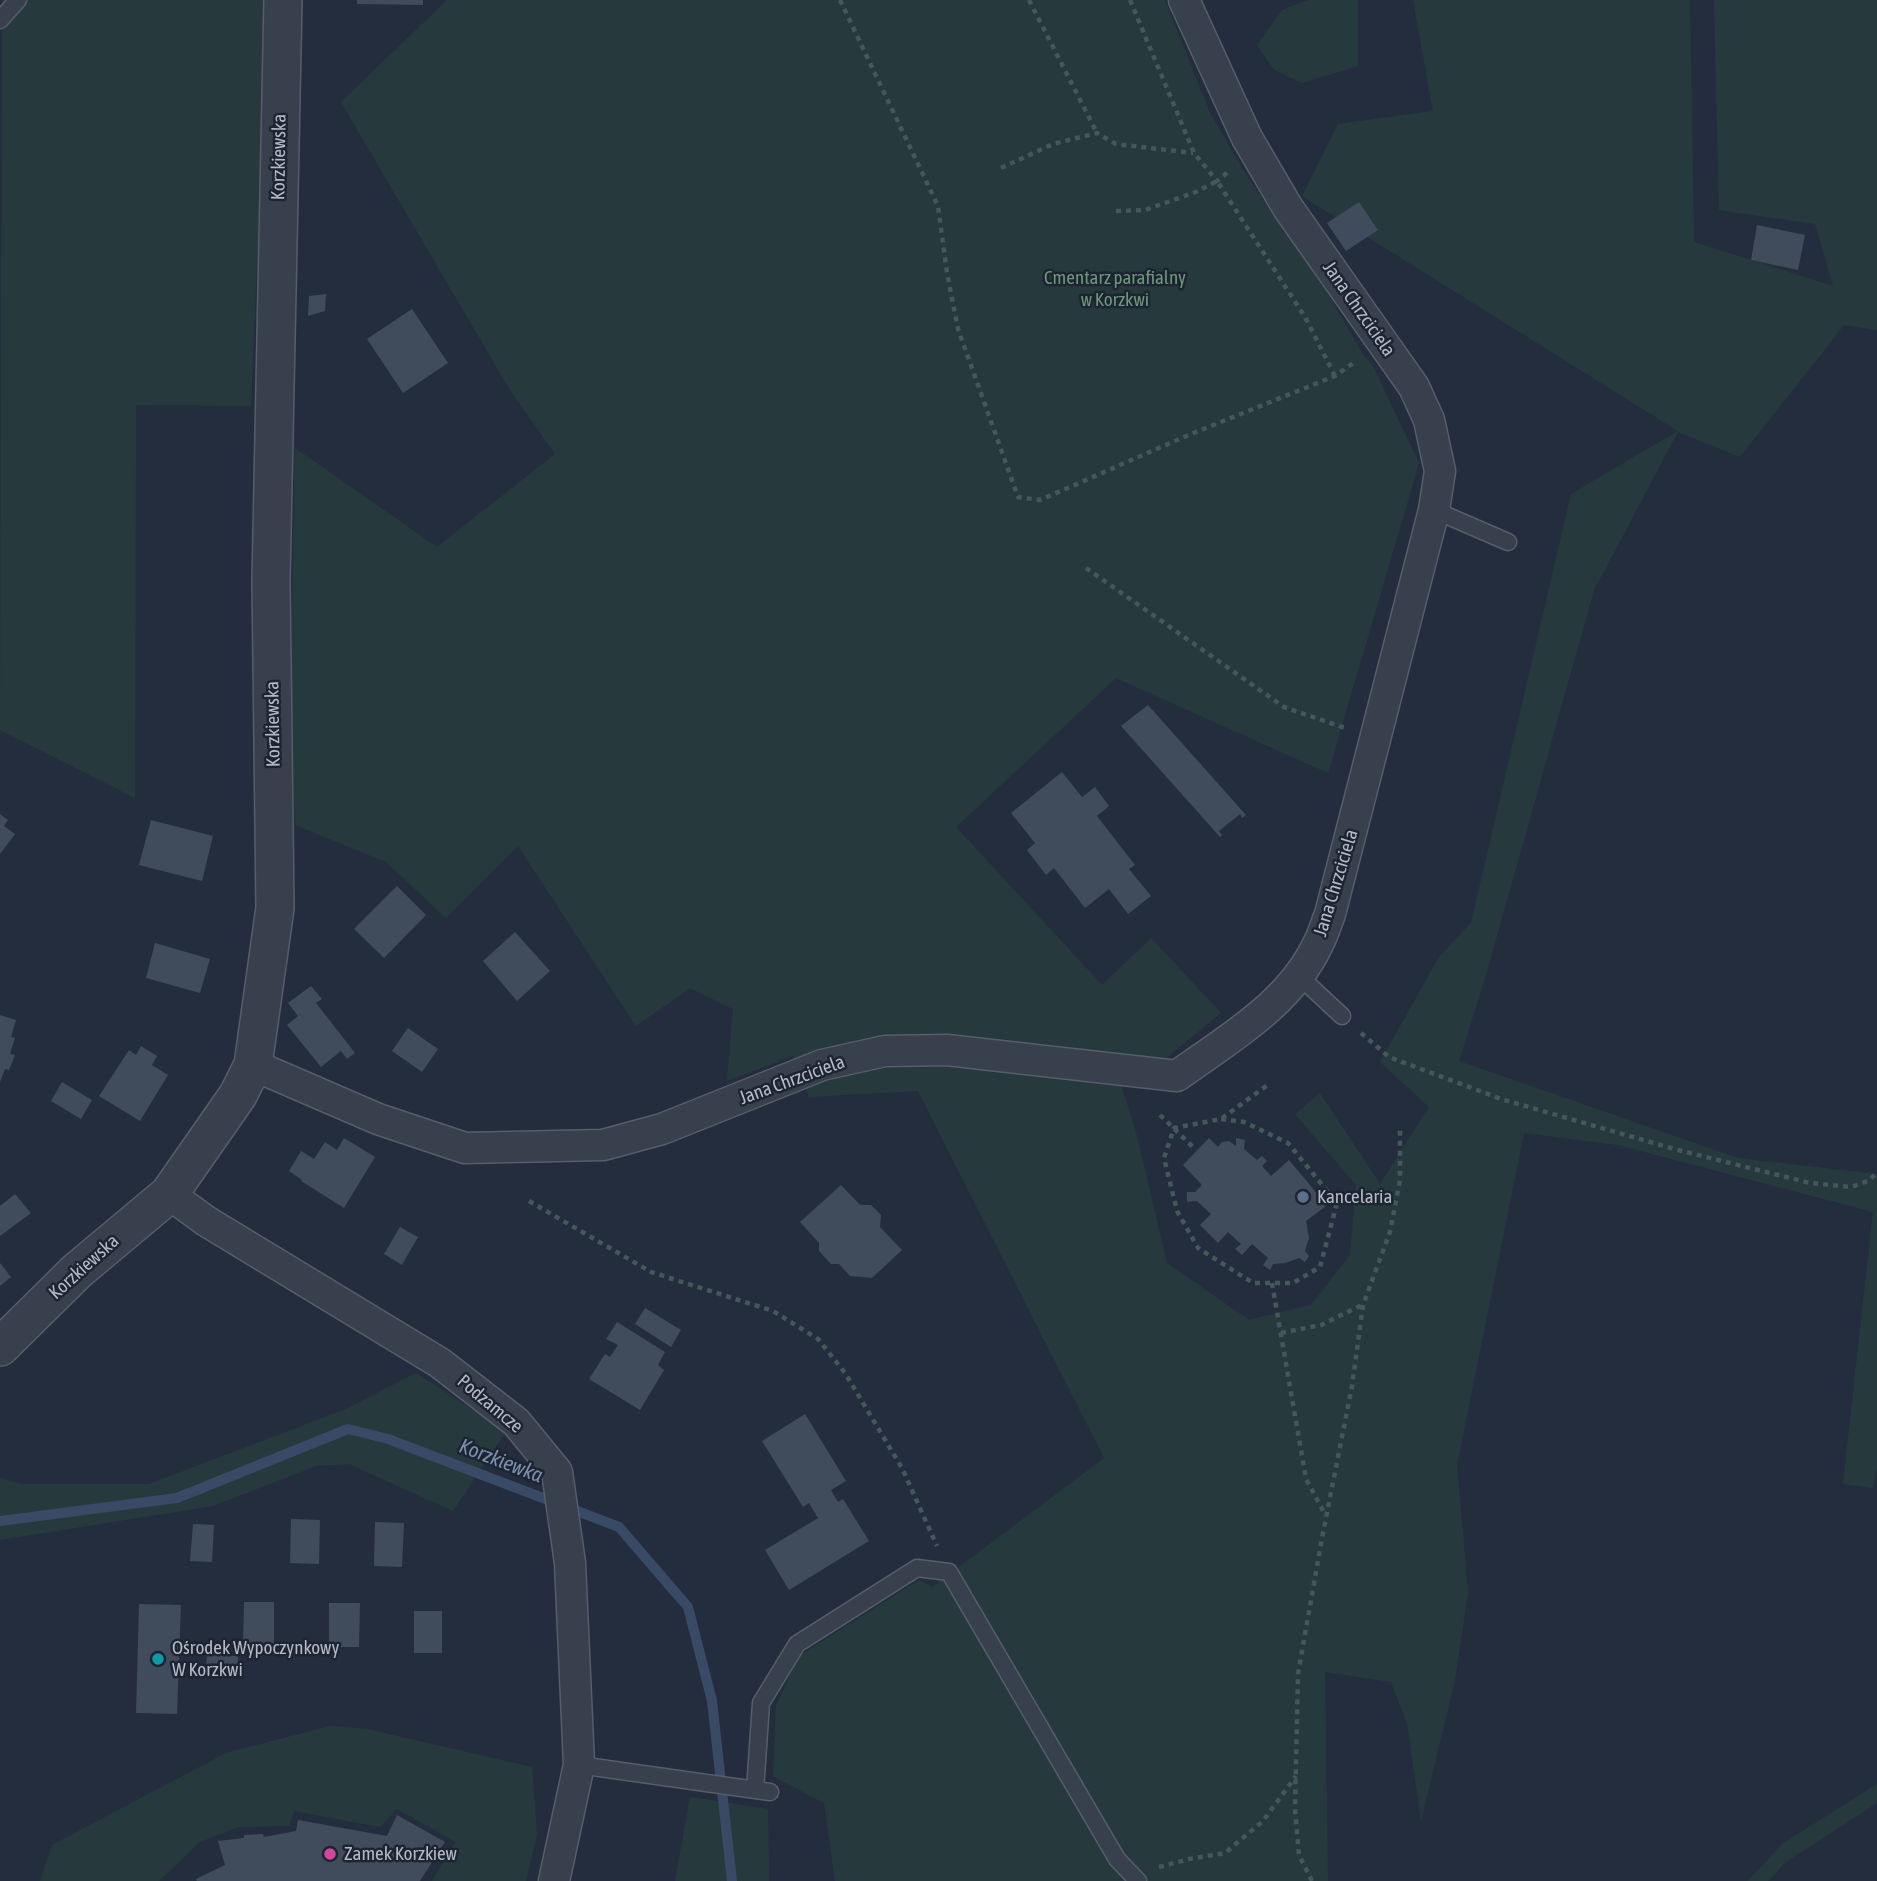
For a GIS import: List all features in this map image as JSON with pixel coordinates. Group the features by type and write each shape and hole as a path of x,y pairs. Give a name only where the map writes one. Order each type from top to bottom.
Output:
{"street":[{"name":"Korzkiewska","path":"0,1347 76,1271 169,1194 238,1095 253,1065 275,908 271,581 282,0"},
{"name":"Jana Chrzciciela","path":"253,1065 405,1128 465,1148 603,1145 662,1129 822,1065 886,1051 947,1050 1177,1076 1263,1014 1298,975 1318,946 1330,914 1434,510 1440,471 1429,420 1414,387 1288,208 1247,138 1184,0"},
{"name":"Podzamcze","path":"169,1194 206,1221 440,1363 516,1422 557,1472 570,1563 579,1765 554,1881"}],"lane":[{"path":"0,20 18,0"},
{"path":"1434,510 1508,542"},
{"path":"1298,975 1342,1016"},
{"path":"579,1765 757,1790 761,1703 797,1644 917,1568 949,1572 1117,1859 1135,1877"}],"path":[{"path":"840,0 938,206 958,329 1018,497 1040,500 1191,434 1335,376 1364,356"},
{"path":"1029,0 1097,133 1116,144 1194,153"},
{"path":"1130,0 1194,153 1217,181 1305,317 1335,376"},
{"path":"1001,168 1053,144 1097,133"},
{"path":"1116,211 1145,210 1196,192 1232,169"},
{"path":"1086,568 1284,707 1376,739"},
{"path":"1342,1016 1390,1058 1501,1099 1678,1150 1810,1183 1851,1186 1868,1181 1877,1182"},
{"path":"1221,1119 1269,1084"},
{"path":"1160,1115 1196,1150"},
{"path":"1221,1119 1244,1122 1288,1143 1337,1203 1320,1267 1293,1283 1253,1283 1198,1248 1177,1211 1164,1158 1174,1128 1221,1119"},
{"path":"1312,1881 1299,1855 1295,1808 1298,1674 1352,1386 1363,1305 1390,1232 1400,1180 1400,1129"},
{"path":"1868,1181 1877,1173"},
{"path":"529,1201 651,1272 773,1311 818,1339 845,1373 902,1468 949,1572"},
{"path":"1272,1283 1306,1479 1326,1517"},
{"path":"1281,1333 1321,1325 1363,1305"},
{"path":"1135,1877 1189,1859 1225,1853 1263,1821 1296,1776"}],"green space":[{"path":"2,0 268,0 251,406 136,405 135,798 0,730"},
{"name":"Cmentarz parafialny w Korzkwi","path":"447,0 1165,0 1211,115 1248,178 1325,289 1364,356 1373,366 1419,463 1328,773 1116,678 956,827 1102,985 1151,938 1221,1013 1165,1059 1114,1063 1136,1132 1167,1263 1249,1320 1311,1305 1350,1255 1356,1185 1295,1114 1320,1093 1380,1184 1429,1107 1380,1062 1439,957 1471,923 1571,494 1678,431 1302,196 1338,124 1433,111 1413,0 1690,0 1694,242 1833,286 1815,224 1719,210 1714,0 1877,0 1877,330 1844,325 1740,457 1678,432 1594,590 1488,968 1459,1061 1738,1158 1877,1174 1877,1468 1873,1488 1843,1484 1873,1212 1618,1145 1524,1133 1457,1465 1468,1593 1455,1680 1421,1821 1407,1723 1391,1682 1325,1672 1328,1881 835,1881 824,1803 773,1776 776,1706 799,1656 919,1580 932,1587 1104,1458 918,1091 809,1097 793,1056 727,1081 733,1009 690,988 636,1026 518,846 446,918 386,862 295,825 291,681 295,448 437,547 555,454 510,390 341,102"},
{"path":"1308,0 1358,0 1358,66 1302,83 1274,70 1257,45 1282,10"},
{"path":"416,1373 506,1431 453,1511 349,1464 316,1466 213,1506 0,1540 0,1478 20,1484 149,1484 346,1409"},
{"path":"330,1726 367,1729 532,1767 537,1835 526,1881 432,1881 456,1842 397,1809 380,1827 294,1811 289,1826 239,1827 200,1842 159,1881 40,1881 52,1845 226,1753"},
{"path":"1877,1784 1877,1803 1786,1862 1768,1881 1748,1881 1782,1844"},
{"path":"690,1797 768,1809 769,1881 675,1881"}],"building":[{"path":"357,0 423,0 423,5 357,4"},
{"path":"1359,202 1378,230 1346,251 1327,223"},
{"path":"1757,225 1805,235 1798,270 1751,260"},
{"path":"326,294 325,311 308,316 309,296"},
{"path":"412,309 448,363 403,393 367,339"},
{"path":"1148,705 1246,815 1242,818 1240,814 1219,831 1222,835 1220,837 1121,726"},
{"path":"1062,772 1082,797 1095,787 1109,806 1097,816 1135,865 1129,869 1151,896 1128,914 1109,889 1085,908 1054,868 1046,875 1027,850 1035,843 1011,813"},
{"path":"0,814 8,820 4,826 15,834 0,854"},
{"path":"151,820 213,836 202,881 139,865"},
{"path":"397,886 426,915 384,958 354,929"},
{"path":"515,932 550,971 517,1001 483,961"},
{"path":"155,943 210,959 200,993 146,978"},
{"path":"311,986 322,999 316,1003 355,1053 347,1059 341,1051 321,1067 287,1025 298,1016 288,1003"},
{"path":"0,1015 16,1020 11,1037 15,1038 10,1054 15,1055 0,1082"},
{"path":"408,1028 438,1049 422,1072 392,1051"},
{"path":"141,1046 157,1056 152,1065 168,1075 140,1121 99,1096 129,1050 136,1055"},
{"path":"62,1082 92,1100 81,1119 51,1101"},
{"path":"344,1138 375,1157 344,1208 289,1171 301,1151 314,1159 325,1142 337,1150"},
{"path":"1209,1138 1218,1147 1222,1142 1229,1141 1236,1146 1236,1138 1245,1140 1244,1149 1257,1160 1262,1156 1267,1161 1262,1166 1271,1176 1289,1160 1310,1185 1326,1206 1306,1221 1309,1238 1305,1251 1309,1256 1305,1262 1299,1258 1273,1264 1270,1270 1263,1265 1268,1258 1252,1244 1242,1255 1235,1249 1241,1244 1228,1232 1218,1243 1200,1225 1211,1214 1197,1201 1187,1202 1187,1192 1195,1192 1202,1185 1183,1165"},
{"path":"841,1185 860,1205 871,1205 881,1215 880,1227 902,1250 872,1278 850,1276 839,1264 831,1264 819,1251 819,1243 800,1222"},
{"path":"15,1194 31,1213 0,1236 0,1206"},
{"path":"400,1227 418,1237 402,1265 384,1254"},
{"path":"0,1263 11,1277 0,1286"},
{"path":"645,1308 681,1330 671,1347 635,1324"},
{"path":"617,1322 665,1352 658,1365 664,1370 640,1410 589,1379 605,1354 610,1357 618,1345 606,1339"},
{"path":"805,1414 846,1481 831,1490 838,1502 843,1499 869,1541 789,1590 765,1550 818,1518 809,1503 803,1507 762,1441"},
{"path":"291,1519 320,1520 319,1564 290,1563"},
{"path":"375,1522 404,1523 402,1567 374,1566"},
{"path":"193,1524 214,1525 212,1562 190,1561"},
{"path":"244,1602 274,1602 274,1645 243,1645"},
{"path":"329,1603 360,1603 359,1647 329,1647"},
{"name":"Ośrodek Wypoczynkowy W Korzkwi","path":"139,1604 181,1605 177,1714 136,1713"},
{"path":"414,1611 442,1611 442,1653 414,1653"},
{"path":"207,1655 238,1656 238,1668 206,1667"},
{"name":"Zamek Korzkiew","path":"397,1815 445,1842 420,1881 196,1879 225,1865 218,1841 244,1838 244,1835 263,1834 264,1837 296,1831 298,1820 387,1836"}],"waterway":[{"name":"Korzkiewka","path":"0,1521 177,1498 348,1429 388,1439 619,1527 688,1607 712,1701 732,1881"}],"place":[{"name":"Kancelaria","path":"1303,1197"},
{"name":"Ośrodek Wypoczynkowy W Korzkwi","path":"158,1659"},
{"name":"Zamek Korzkiew","path":"330,1854"}]}
